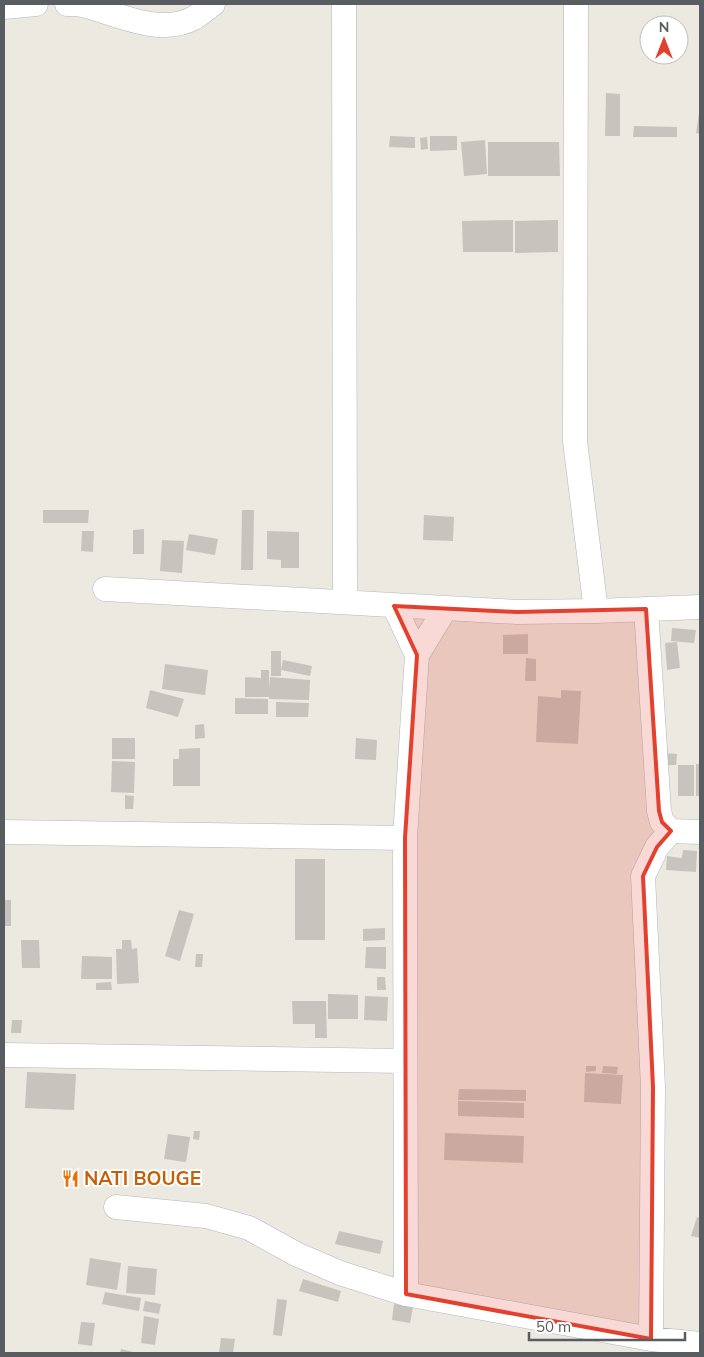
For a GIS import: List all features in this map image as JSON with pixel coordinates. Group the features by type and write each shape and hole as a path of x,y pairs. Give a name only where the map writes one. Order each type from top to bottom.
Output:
{"street":[{"path":"4,7 36,4"},
{"path":"67,4 84,5 110,14 154,25 174,25 194,18 213,4"},
{"path":"344,4 345,602"},
{"path":"576,4 575,441 596,611"},
{"path":"106,589 516,612 700,607"},
{"path":"394,606 417,655"},
{"path":"406,1294 405,838 417,655 445,609"},
{"path":"646,609 659,810 662,822 671,831 700,832"},
{"path":"651,1339 653,1087 643,876 656,848 671,831"},
{"path":"4,832 405,838"},
{"path":"4,1055 405,1061"},
{"path":"116,1207 206,1216 249,1228 296,1254 340,1272 406,1294 651,1339 700,1344"}],"highlighted area":[{"path":"394,606 517,612 646,609 659,811 662,822 671,831 657,847 643,876 653,1087 651,1339 406,1294 405,838 417,655"}],"building":[{"path":"606,93 620,94 620,136 605,136"},
{"path":"700,113 700,134 696,133"},
{"path":"634,126 677,127 677,137 633,137"},
{"path":"390,136 415,137 415,148 389,147"},
{"path":"430,136 457,136 457,150 430,151"},
{"path":"427,137 428,149 421,150 420,138"},
{"path":"485,140 487,174 464,176 461,142"},
{"path":"488,142 559,142 560,176 488,176"},
{"path":"513,220 513,252 463,252 462,221"},
{"path":"558,220 558,252 515,253 515,221"},
{"path":"43,510 89,510 88,523 43,523"},
{"path":"242,510 254,510 253,570 241,570"},
{"path":"424,515 454,517 453,541 423,540"},
{"path":"144,529 144,554 133,554 133,530"},
{"path":"82,531 94,531 93,552 81,551"},
{"path":"267,531 299,532 299,568 281,568 281,560 267,559"},
{"path":"189,534 218,539 215,555 186,550"},
{"path":"162,540 184,541 182,573 160,571"},
{"path":"672,628 696,630 694,643 671,641"},
{"path":"528,634 528,654 503,654 503,635"},
{"path":"677,642 680,668 667,670 665,643"},
{"path":"271,651 281,651 281,676 271,676"},
{"path":"526,658 536,659 536,681 525,681"},
{"path":"283,660 312,666 310,676 281,670"},
{"path":"165,664 208,670 205,695 162,689"},
{"path":"261,670 269,670 269,689 270,677 310,680 309,700 245,697 245,677 261,678"},
{"path":"150,690 184,699 178,717 146,708"},
{"path":"561,690 581,691 578,744 536,742 538,696 561,698"},
{"path":"235,698 268,699 268,714 235,714"},
{"path":"276,702 309,703 308,717 276,717"},
{"path":"204,724 205,738 195,739 195,725"},
{"path":"112,738 135,738 135,759 112,759"},
{"path":"356,738 377,740 376,760 355,759"},
{"path":"200,748 200,786 173,786 173,759 179,759 179,749"},
{"path":"663,753 677,754 676,765 663,765"},
{"path":"112,761 135,762 134,793 111,792"},
{"path":"696,764 700,764 700,796 696,796"},
{"path":"678,765 694,765 694,796 678,796"},
{"path":"125,795 134,796 133,809 125,809"},
{"path":"683,850 697,851 696,872 666,870 667,856 682,858"},
{"path":"295,859 325,859 325,940 295,940"},
{"path":"4,900 11,900 11,926 4,926"},
{"path":"179,910 194,914 180,961 165,956"},
{"path":"385,928 385,940 363,941 363,929"},
{"path":"21,940 39,940 40,968 22,968"},
{"path":"122,940 131,940 132,949 137,948 139,983 117,984 116,949 122,949"},
{"path":"366,947 386,947 386,969 365,968"},
{"path":"196,954 203,954 202,967 195,967"},
{"path":"82,956 112,957 112,979 81,979"},
{"path":"377,977 385,977 386,990 377,990"},
{"path":"111,982 112,990 96,990 96,983"},
{"path":"328,994 358,995 358,1019 328,1019"},
{"path":"365,996 388,997 387,1021 364,1020"},
{"path":"292,1001 326,1001 327,1038 315,1038 315,1024 293,1024"},
{"path":"12,1020 22,1020 21,1033 11,1033"},
{"path":"586,1066 596,1066 596,1071 586,1072"},
{"path":"603,1066 618,1067 617,1074 602,1073"},
{"path":"27,1072 76,1074 74,1110 25,1108"},
{"path":"585,1073 623,1075 621,1104 584,1102"},
{"path":"459,1089 526,1090 526,1101 458,1100"},
{"path":"458,1101 524,1103 524,1118 458,1116"},
{"path":"194,1131 200,1131 199,1140 193,1139"},
{"path":"445,1133 524,1136 523,1163 444,1160"},
{"path":"168,1134 190,1137 186,1162 164,1159"},
{"path":"697,1217 700,1218 700,1238 691,1236"},
{"path":"339,1231 383,1241 380,1254 335,1244"},
{"path":"90,1258 121,1263 117,1290 86,1285"},
{"path":"128,1266 157,1269 155,1295 126,1293"},
{"path":"303,1279 341,1291 338,1302 299,1291"},
{"path":"105,1292 141,1298 139,1311 102,1304"},
{"path":"277,1299 287,1300 282,1336 273,1335"},
{"path":"145,1301 161,1304 159,1314 143,1311"},
{"path":"394,1304 413,1307 410,1323 392,1320"},
{"path":"144,1316 159,1319 155,1345 141,1343"},
{"path":"81,1322 95,1323 92,1346 78,1344"},
{"path":"221,1338 235,1339 233,1353 219,1353"},
{"path":"121,1349 137,1353 120,1353"}],"place":[{"name":"NATI BOUGE","path":"70,1178"}]}
